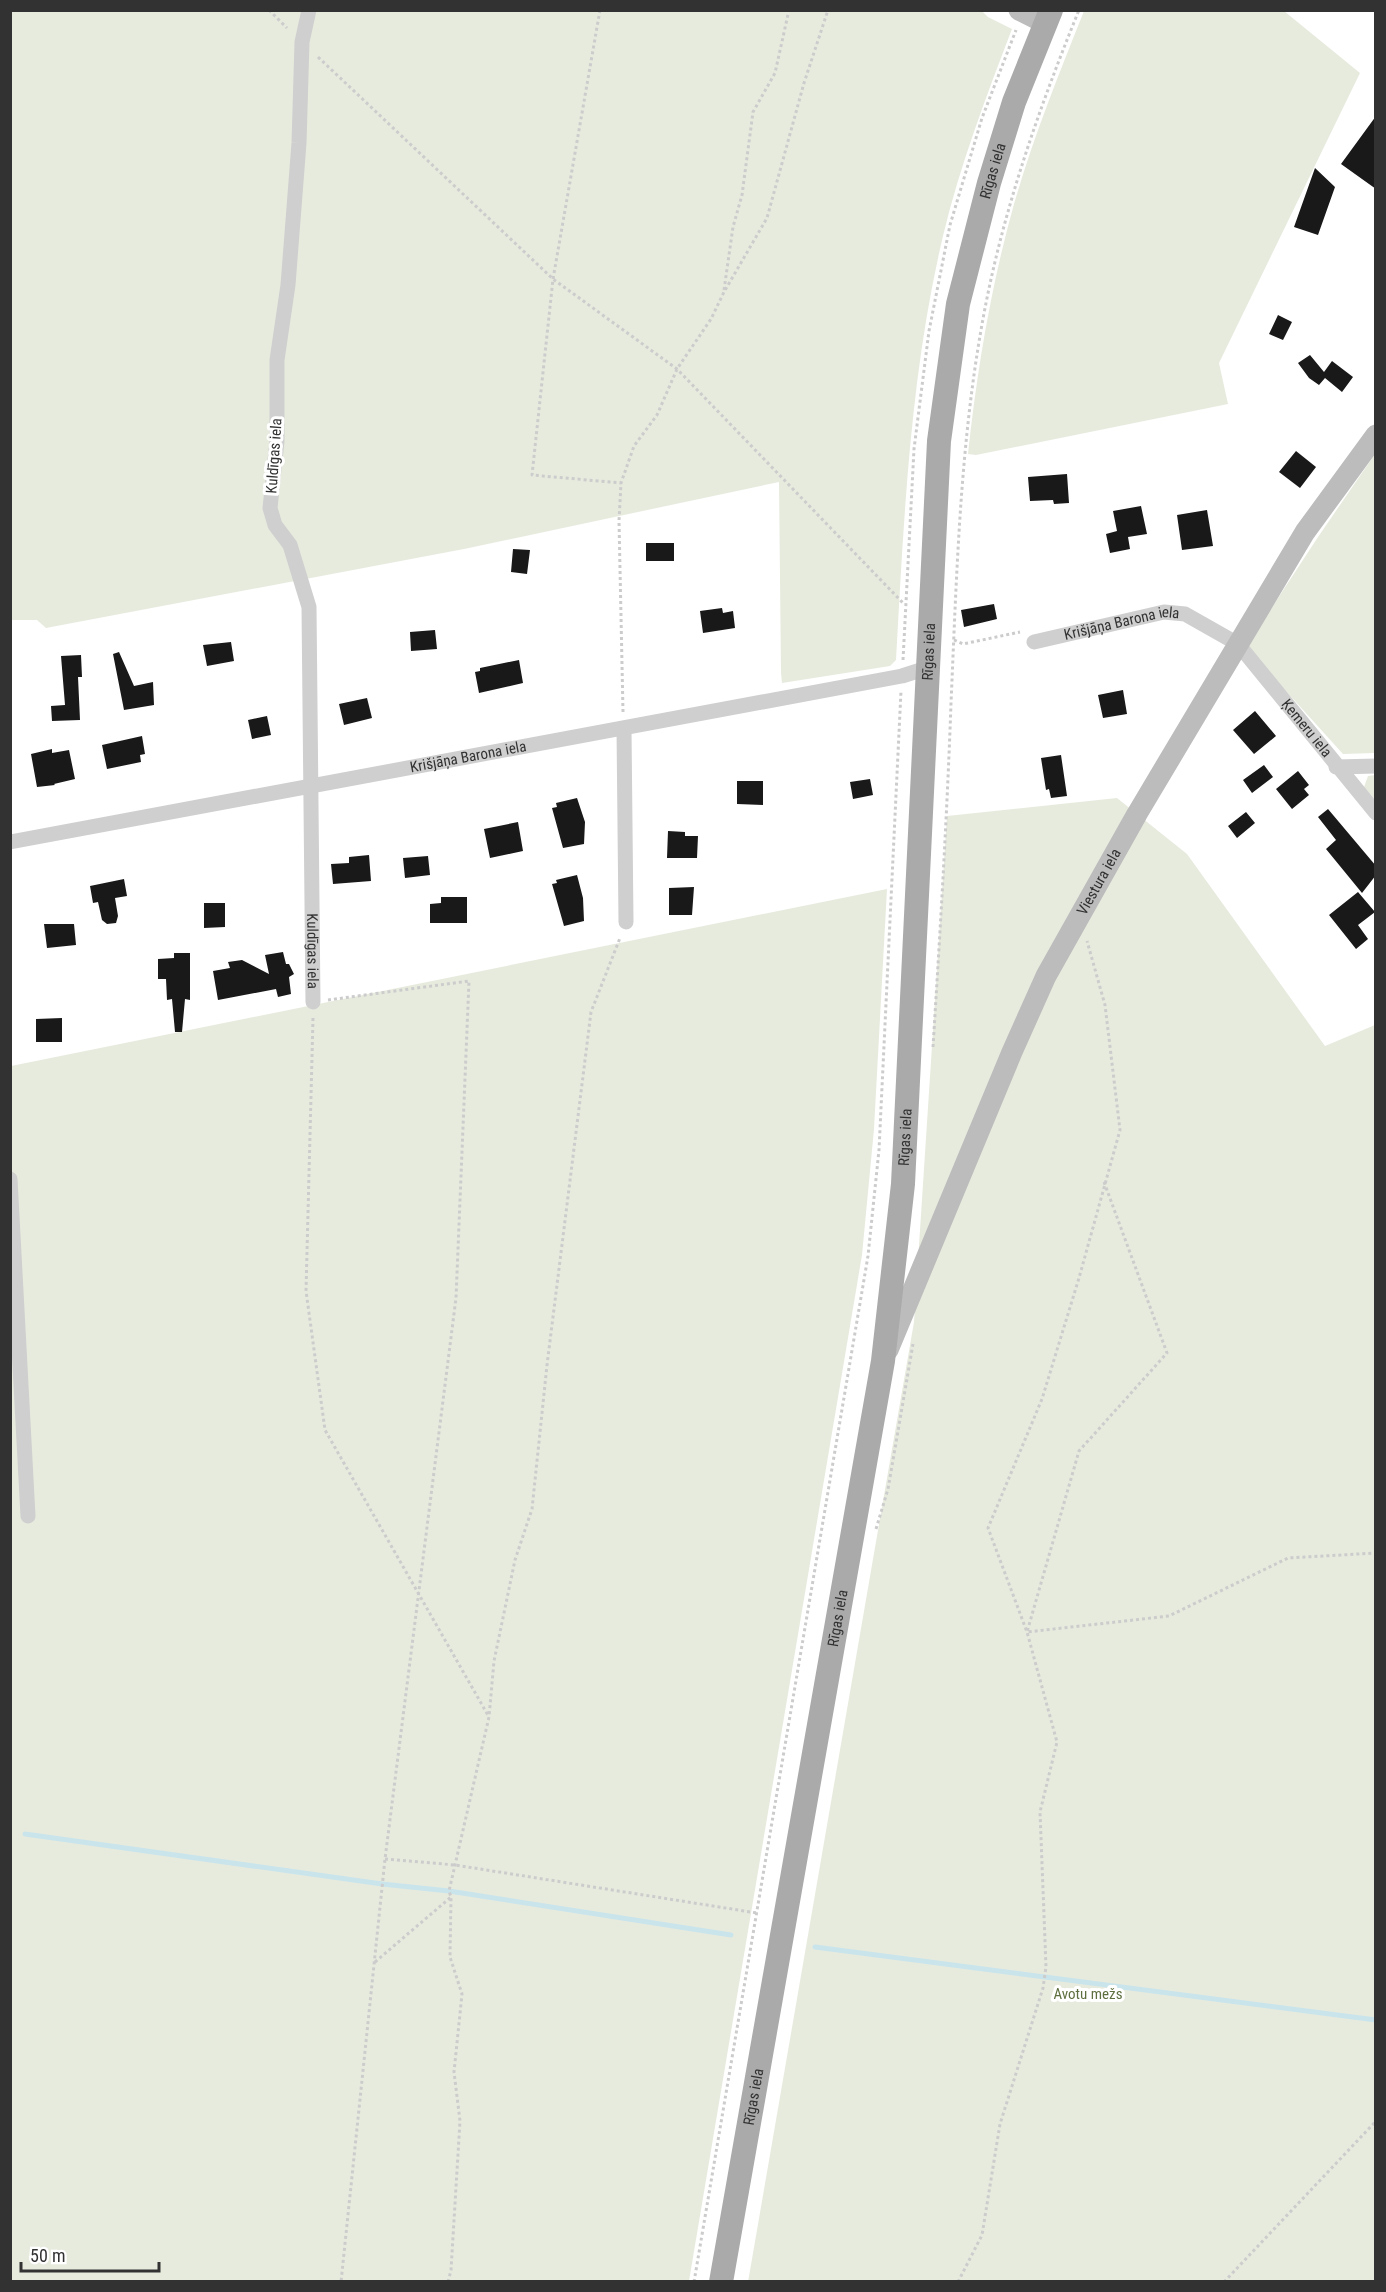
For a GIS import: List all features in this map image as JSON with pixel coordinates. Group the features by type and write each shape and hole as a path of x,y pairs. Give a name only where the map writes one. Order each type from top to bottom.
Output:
{"main road":[{"name":"Rīgas iela","path":"722,2282 883,1361 903,1184 939,441 958,304 989,183 1008,122 1048,17"}],"street":[{"name":"Kuldīgas iela","path":"309,10 302,42 299,143 288,285 277,360 277,441 270,508 275,525 290,545 309,607 313,1002"},
{"name":"Rīgas iela","path":"1019,10 1048,17"},
{"name":"Viestura iela","path":"883,1361 1046,976 1137,814 1305,532 1376,435"},
{"name":"Krišjāņa Barona iela","path":"1035,642 1164,612 1185,614 1238,644"},
{"name":"Ķemeru iela","path":"1238,644 1336,767 1376,813"},
{"name":"Krišjāņa Barona iela","path":"10,842 624,729 902,676 927,668"},
{"path":"624,729 626,922"},
{"path":"1336,767 1376,766"},
{"path":"10,1179 28,1516"}],"path":[{"path":"269,10 553,279 677,369 905,605"},
{"path":"600,10 553,279 532,475 621,483"},
{"path":"724,292 734,226 742,195 753,112 775,73 789,10"},
{"path":"624,729 619,521 621,483 634,446 657,415 677,369 711,319 766,218 804,83 828,10"},
{"path":"954,640 963,644 1023,632 1035,642"},
{"path":"694,2282 867,1256 879,1150 902,676"},
{"path":"958,2282 982,2235 1000,2124 1043,1988 1046,1967 1040,1812 1057,1742 1027,1632 988,1528 1042,1399 1120,1130 1105,1005 1080,915"},
{"path":"448,2282 451,2270 460,2121 454,2072 462,1994 450,1957 451,1897 449,1891 489,1717 494,1661 515,1560 532,1509 548,1354 591,1012 626,922"},
{"path":"341,2282 385,1858 418,1595 456,1298 469,981 313,1002 306,1291 325,1430 418,1595 489,1717"},
{"path":"1027,1632 1079,1451 1167,1353 1104,1182"},
{"path":"1027,1632 1169,1616 1287,1558 1376,1553"},
{"path":"385,1858 455,1865 757,1913"},
{"path":"374,1962 451,1897"},
{"path":"1224,2282 1376,2121"}],"green space":[{"path":"981,10 988,17 1012,29 965,157 943,236 932,288 910,447 896,660 890,666 782,683 779,482 464,549 46,628 37,620 11,620 10,11"},
{"path":"1084,11 1284,11 1360,73 1219,363 1228,404 976,455 968,454 986,328 998,266 1014,204 1038,131"},
{"path":"1375,454 1375,753 1343,754 1246,647"},
{"path":"1375,775 1375,800 1364,787 1368,776"},
{"name":"Avotu mežs","path":"1117,798 1187,854 1325,1046 1375,1025 1375,2281 748,2282 914,1322 947,816"},
{"path":"887,889 874,1129 862,1255 689,2281 11,2282 11,1066"}],"building":[{"path":"1376,116 1376,189 1341,164"},
{"path":"1315,168 1335,187 1318,235 1294,227"},
{"path":"1278,315 1292,322 1283,340 1269,334"},
{"path":"1310,355 1324,372 1332,361 1353,377 1342,392 1325,378 1319,385 1309,378 1298,363"},
{"path":"1296,451 1316,467 1300,488 1279,472"},
{"path":"1067,474 1069,503 1054,504 1053,500 1030,501 1028,477"},
{"path":"1141,506 1147,534 1128,537 1130,549 1110,553 1106,534 1117,531 1113,511"},
{"path":"1207,510 1213,546 1182,550 1177,515"},
{"path":"646,543 674,543 674,561 646,561"},
{"path":"513,549 530,550 527,574 511,572"},
{"path":"994,604 997,619 964,627 961,610"},
{"path":"722,608 723,613 733,611 735,628 703,633 700,611"},
{"path":"435,630 437,649 411,651 410,632"},
{"path":"231,642 234,661 207,666 203,645"},
{"path":"119,652 134,686 153,682 154,705 124,710 113,654"},
{"path":"81,655 82,677 78,677 80,720 52,721 51,706 65,705 61,656"},
{"path":"519,660 523,683 479,693 475,672 480,671 480,668"},
{"path":"1123,690 1127,714 1103,718 1098,695"},
{"path":"367,698 372,718 344,725 339,704"},
{"path":"1255,711 1276,736 1254,754 1233,730"},
{"path":"267,716 271,735 252,739 248,720"},
{"path":"142,736 145,754 140,755 141,762 107,769 102,745"},
{"path":"52,749 52,753 69,750 75,779 37,787 31,754"},
{"path":"1061,755 1067,796 1051,798 1049,789 1046,790 1041,758"},
{"path":"1264,765 1273,777 1252,793 1243,780"},
{"path":"1298,771 1309,785 1304,789 1309,795 1292,809 1276,789"},
{"path":"870,779 873,795 853,799 850,782"},
{"path":"737,781 763,781 763,805 737,804"},
{"path":"577,798 585,822 584,844 563,848 552,808 557,807 556,803"},
{"path":"1328,809 1376,866 1376,875 1362,893 1326,849 1336,840 1318,817"},
{"path":"1246,812 1255,823 1237,838 1228,826"},
{"path":"518,822 523,851 490,858 484,829"},
{"path":"668,831 685,832 685,836 698,836 697,858 667,858"},
{"path":"369,855 371,881 333,884 331,864 349,863 349,857"},
{"path":"428,856 430,875 405,878 403,858"},
{"path":"577,875 583,898 584,921 564,926 552,884 557,883 556,880"},
{"path":"124,879 127,896 115,898 118,916 116,923 107,924 102,920 98,902 93,903 90,886"},
{"path":"694,887 692,915 669,915 669,888"},
{"path":"1358,892 1375,912 1358,925 1368,939 1356,949 1329,915"},
{"path":"441,897 467,897 467,923 430,923 430,904 441,903"},
{"path":"204,903 225,903 225,927 204,928"},
{"path":"44,924 74,924 76,945 47,948"},
{"path":"283,952 286,964 289,964 294,974 289,977 291,994 278,997 276,989 218,1000 213,971 230,968 228,962 242,960 269,974 265,955"},
{"path":"174,953 190,953 190,1000 185,999 182,1032 175,1032 172,999 167,1000 166,979 158,979 158,959 174,958"},
{"path":"62,1018 62,1042 36,1042 36,1019"}],"waterway":[{"path":"25,1834 382,1884 449,1891 731,1935"},
{"path":"815,1947 1376,2020"}]}
